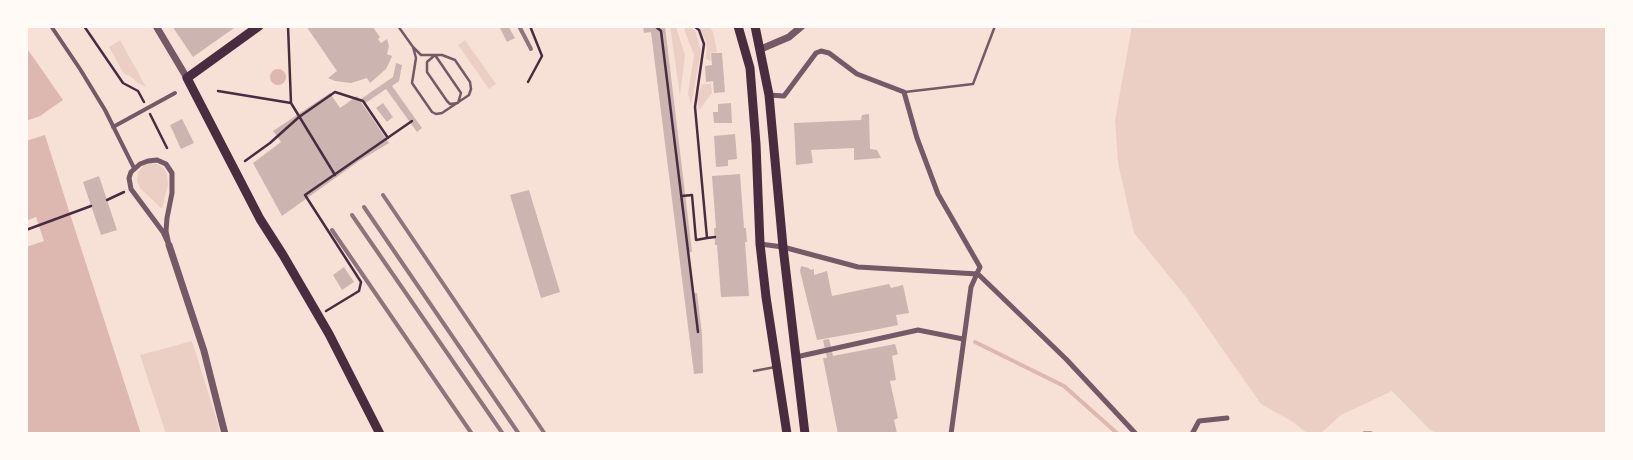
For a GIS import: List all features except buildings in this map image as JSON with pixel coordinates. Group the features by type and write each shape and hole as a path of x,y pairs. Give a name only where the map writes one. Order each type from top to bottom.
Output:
{"highway":[{"path":"259,26 187,78 260,218 329,334 380,434"},
{"path":"738,26 750,68 756,144 760,244 787,434"},
{"path":"755,26 769,95 783,246 805,434"}],"street":[{"path":"52,26 80,69 134,168"},
{"path":"156,26 187,78"},
{"path":"761,49 789,37 802,26"},
{"path":"769,95 784,96 816,53 822,51 829,53 857,74 904,92 917,138 938,194 980,267 971,287 951,434"},
{"path":"113,127 175,93"},
{"path":"169,245 163,232 131,189 129,178 134,168 148,161 157,160 166,164 172,173 172,193 166,218 166,232 204,350 225,434"},
{"path":"760,244 783,246 858,268 978,274 1066,359 1136,434"},
{"path":"796,357 918,330 963,339"},
{"path":"1192,434 1199,421 1227,418"},
{"path":"1364,434 1371,434"}],"lane":[{"path":"398,26 413,47 422,55 450,57 455,60 470,82 471,89 469,95 442,113 436,114 428,109 412,83 416,58 413,47"},
{"path":"904,92 973,84 995,26"},
{"path":"436,55 427,62 427,72 450,104 458,102"},
{"path":"436,55 460,93 458,102"},
{"path":"754,372 777,366"}],"path":[{"path":"84,26 123,83 138,91 167,148"},
{"path":"288,26 291,103 335,175"},
{"path":"528,82 542,56 530,26"},
{"path":"655,26 661,31 698,332"},
{"path":"694,26 699,30 704,44 695,107 707,238"},
{"path":"218,90 291,103"},
{"path":"245,161 270,143 299,117 335,92 363,101 388,138"},
{"path":"326,311 359,291 361,282 305,196 412,121"},
{"path":"107,200 131,189"},
{"path":"682,196 692,195 696,240 714,237"},
{"path":"26,230 91,206"}],"shaded area":[{"path":"670,26 676,27 685,55 680,96"},
{"path":"687,26 695,30 701,50 691,106 688,93 694,55 684,29"},
{"path":"699,26 709,26 713,32 717,52 710,53 711,61 706,59 707,44"},
{"path":"1132,26 1607,26 1607,434 1438,434 1430,430 1392,391 1341,415 1320,434 1308,434 1293,422 1261,404 1186,297 1134,233 1118,163 1115,120"},
{"path":"120,40 146,87 124,74 109,47"},
{"path":"465,40 496,84 489,89 458,45"},
{"path":"26,47 63,100 40,116 26,121"},
{"path":"278,69 284,71 286,77 284,83 278,85 272,83 270,77 272,71"},
{"path":"702,84 711,84 712,93 699,110 697,98"},
{"path":"45,135 141,434 26,434 26,141"},
{"path":"150,163 163,167 167,174 168,184 162,209 140,188 137,181 138,173 143,166"},
{"path":"192,341 220,434 166,434 140,355"}],"pier":[{"path":"36,217 44,241 26,247 26,221"}],"waterway":[{"path":"975,342 1064,386 1118,434"}],"railway":[{"path":"519,26 531,49"},
{"path":"383,195 545,434"},
{"path":"364,207 519,434"},
{"path":"352,215 503,434"},
{"path":"332,230 472,434"}]}
